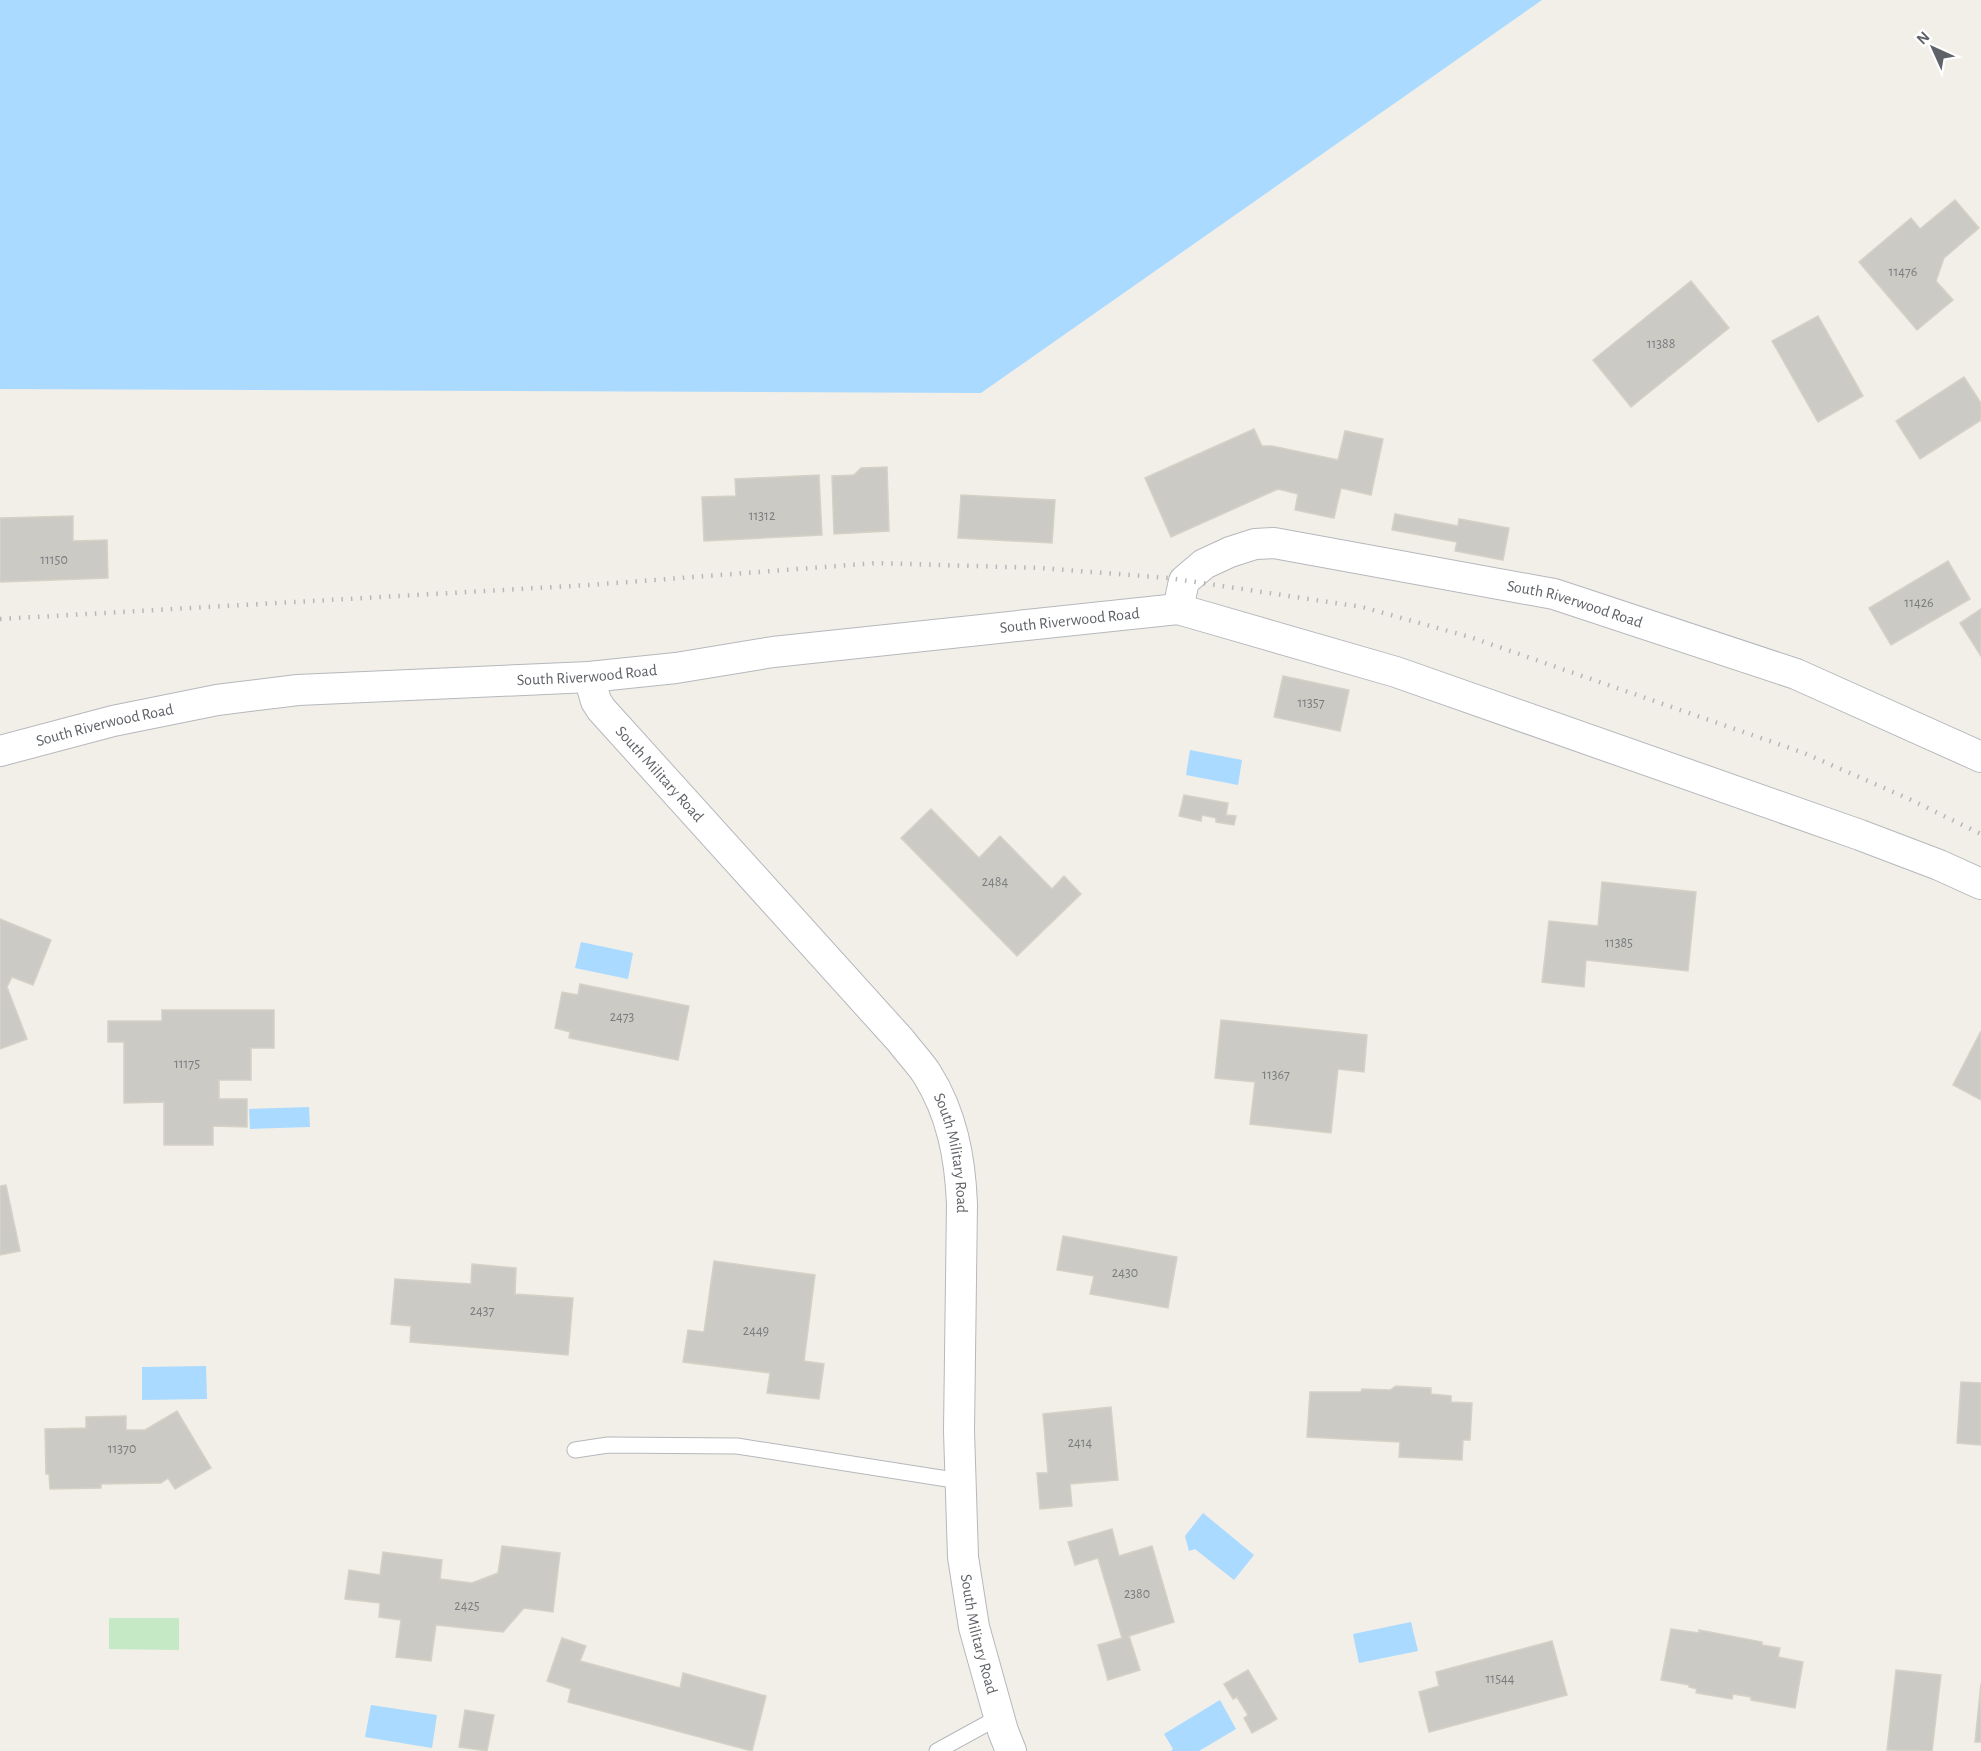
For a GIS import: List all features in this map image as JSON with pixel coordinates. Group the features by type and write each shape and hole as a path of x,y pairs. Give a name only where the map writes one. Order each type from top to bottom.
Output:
{"street":[{"name":"South Riverwood Road","path":"1178,609 1184,581 1204,564 1255,544 1274,543 1554,594 1796,674 1981,757"},
{"name":"South Riverwood Road","path":"0,751 113,721 217,700 298,690 589,677 676,668 773,652 1178,609 1396,672 1860,835 1939,865 1981,885"},
{"name":"South Military Road","path":"589,677 596,701 601,709 901,1041 927,1073 942,1102 954,1136 961,1180 960,1481 963,1557 972,1616 999,1717 1011,1751"}],"lane":[{"path":"575,1450 608,1445 737,1446 960,1481"},
{"path":"937,1751 999,1717"}],"green space":[{"path":"109,1618 179,1618 179,1650 109,1649"}],"water":[{"path":"0,0 1542,0 981,393 0,389"},
{"path":"1190,750 1242,760 1238,785 1186,775"},
{"path":"581,942 633,953 628,979 575,968"},
{"path":"309,1107 310,1127 250,1129 249,1109"},
{"path":"206,1366 207,1399 142,1400 142,1367"},
{"path":"1203,1513 1254,1555 1234,1580 1195,1549 1189,1551 1185,1536"},
{"path":"1411,1622 1418,1651 1359,1663 1353,1634"},
{"path":"1220,1700 1236,1729 1199,1751 1171,1751 1173,1749 1164,1734"},
{"path":"371,1705 437,1715 432,1748 365,1737"}],"building":[{"path":"1955,200 1979,228 1944,258 1936,281 1953,300 1917,330 1859,262 1911,218 1920,229"},
{"path":"1691,281 1729,328 1631,407 1593,360"},
{"path":"1818,316 1863,396 1818,422 1772,341"},
{"path":"1964,377 1981,403 1981,420 1920,459 1896,421"},
{"path":"1254,429 1262,446 1272,446 1338,460 1345,431 1383,439 1371,495 1341,488 1334,518 1295,510 1298,494 1278,489 1171,537 1145,478"},
{"path":"887,467 889,531 834,534 832,476 854,475 861,468"},
{"path":"819,475 822,535 704,541 702,497 736,496 735,479"},
{"path":"961,495 1055,500 1052,543 958,538"},
{"path":"1395,514 1458,526 1459,519 1509,528 1503,560 1455,551 1457,542 1392,530"},
{"path":"73,516 73,541 107,540 108,578 0,582 0,518"},
{"path":"1948,561 1970,599 1891,645 1869,608"},
{"path":"1981,609 1981,656 1960,623"},
{"path":"1283,676 1349,690 1340,731 1274,717"},
{"path":"1184,795 1228,803 1226,815 1236,816 1234,825 1216,822 1216,818 1202,815 1201,821 1179,816"},
{"path":"931,809 979,858 1000,836 1052,889 1064,876 1081,894 1017,956 901,838"},
{"path":"1602,882 1696,892 1688,971 1586,960 1584,987 1542,982 1549,921 1598,926"},
{"path":"0,919 51,940 33,985 12,977 7,987 27,1039 0,1049"},
{"path":"580,984 689,1006 678,1060 569,1038 570,1032 555,1028 562,992 578,995"},
{"path":"162,1010 274,1010 274,1048 251,1048 251,1080 219,1080 219,1099 247,1099 247,1127 213,1126 213,1145 164,1145 164,1102 124,1103 124,1042 108,1042 108,1021 162,1021"},
{"path":"1221,1020 1367,1035 1364,1072 1338,1069 1331,1133 1250,1124 1255,1082 1215,1078"},
{"path":"1981,1031 1981,1100 1953,1085"},
{"path":"6,1185 20,1251 0,1255 0,1186"},
{"path":"1063,1236 1177,1257 1168,1308 1090,1294 1094,1276 1057,1270"},
{"path":"714,1261 815,1275 804,1361 824,1364 819,1399 767,1393 770,1373 683,1362 688,1330 704,1332"},
{"path":"472,1264 516,1268 515,1294 573,1298 568,1355 410,1342 411,1326 391,1324 395,1279 471,1284"},
{"path":"1961,1382 1981,1383 1981,1445 1957,1443"},
{"path":"1396,1386 1431,1388 1431,1394 1451,1396 1451,1402 1472,1403 1470,1440 1463,1440 1462,1460 1399,1457 1400,1442 1307,1437 1310,1392 1390,1390"},
{"path":"1111,1407 1118,1480 1070,1484 1072,1506 1040,1509 1037,1473 1048,1473 1043,1414"},
{"path":"177,1411 211,1468 175,1489 168,1478 161,1483 101,1484 101,1488 50,1489 49,1474 46,1474 45,1429 86,1428 86,1417 126,1416 126,1430 145,1430"},
{"path":"1112,1529 1119,1556 1152,1546 1174,1622 1129,1636 1140,1670 1108,1680 1098,1645 1122,1638 1098,1558 1075,1565 1068,1542"},
{"path":"502,1546 560,1553 553,1612 524,1608 503,1632 436,1625 431,1661 396,1657 401,1620 379,1617 380,1603 345,1599 349,1570 380,1575 383,1552 442,1560 440,1579 472,1583 498,1573"},
{"path":"1671,1629 1699,1633 1699,1630 1762,1642 1762,1645 1780,1648 1778,1657 1803,1662 1795,1708 1751,1700 1751,1697 1733,1694 1732,1699 1696,1693 1697,1689 1689,1685 1661,1680"},
{"path":"562,1638 586,1646 580,1661 680,1688 683,1673 766,1696 752,1751 568,1702 571,1689 547,1681"},
{"path":"1552,1641 1567,1695 1429,1732 1419,1692 1439,1686 1436,1672"},
{"path":"1248,1670 1277,1719 1252,1733 1244,1718 1248,1715 1237,1697 1233,1699 1224,1684"},
{"path":"1896,1670 1941,1675 1932,1751 1887,1750"},
{"path":"1981,1683 1981,1742 1975,1742"},
{"path":"465,1710 494,1715 487,1751 459,1747"}],"railway":[{"path":"0,619 589,585 876,563 1040,568 1169,578 1362,607 1470,637 1804,753 1907,798 1981,834"}]}
